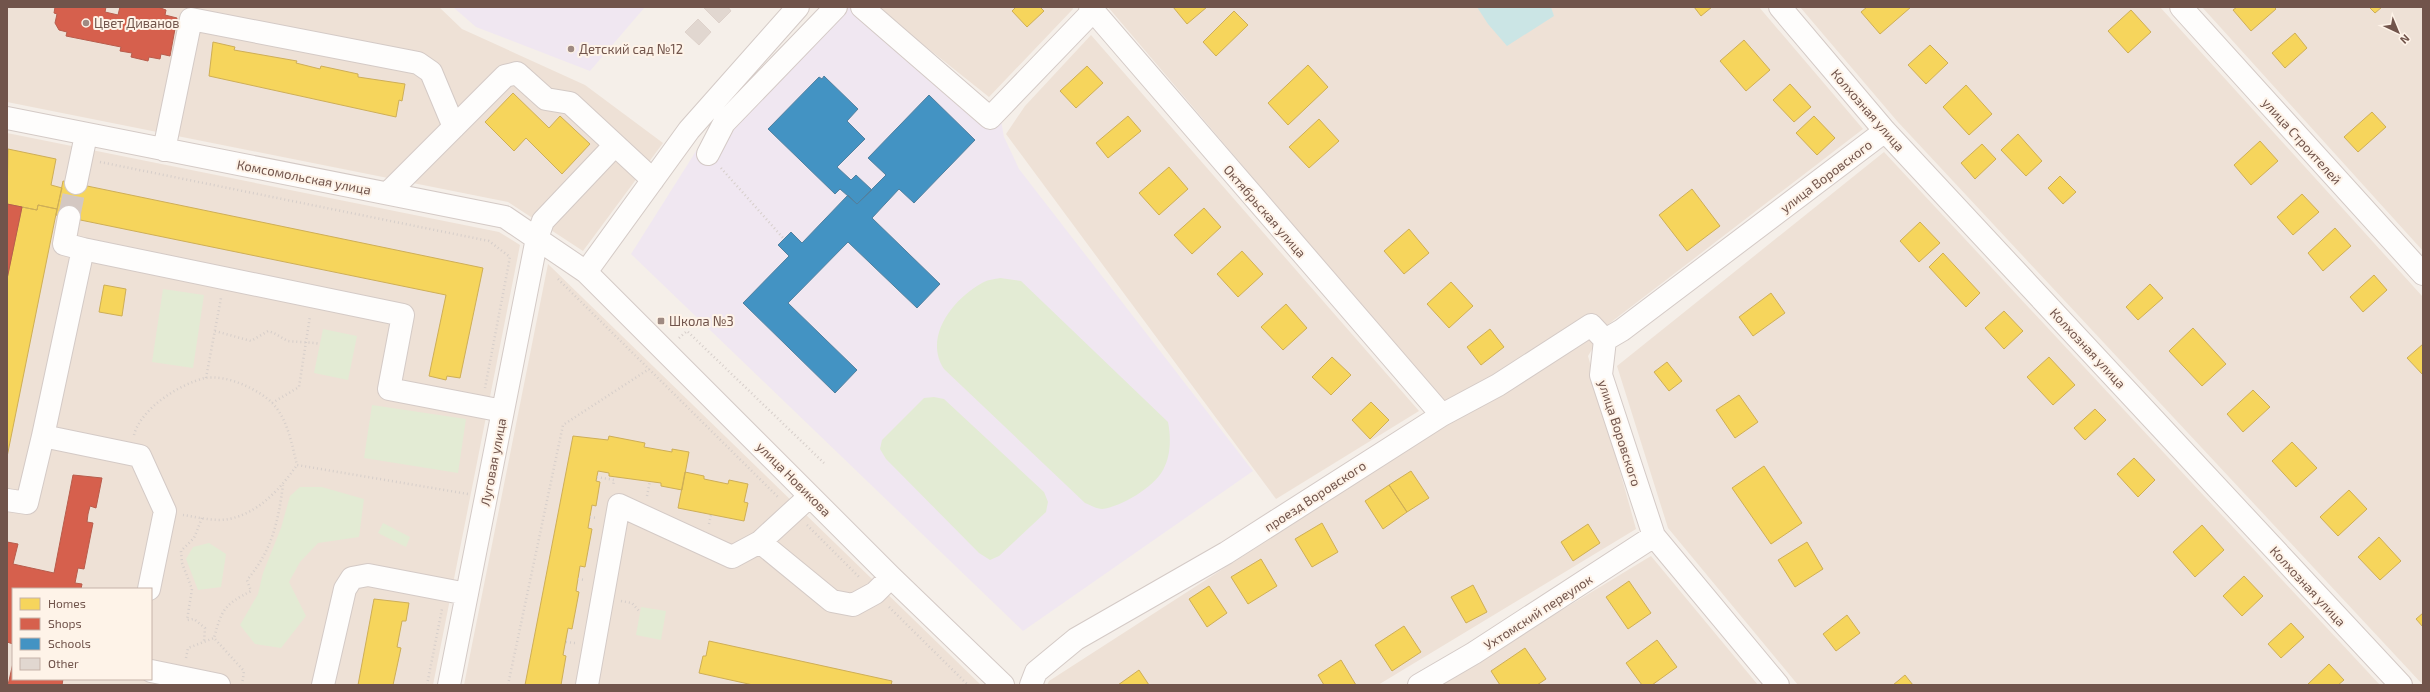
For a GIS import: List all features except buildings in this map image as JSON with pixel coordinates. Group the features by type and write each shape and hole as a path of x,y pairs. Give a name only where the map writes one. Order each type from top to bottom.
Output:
{"street":[{"path":"586,272 689,130 798,7"},
{"path":"708,154 724,123 836,7"},
{"path":"862,7 990,118 1091,9"},
{"name":"Колхозная улица","path":"1780,7 1885,131 2401,685"},
{"name":"улица Строителей","path":"2181,7 2423,274"},
{"name":"Октябрьская улица","path":"1091,9 1442,414"},
{"path":"164,150 191,19 203,14 418,63 431,72 454,127"},
{"path":"388,194 505,76 517,72 546,99 570,103 653,180"},
{"name":"Комсомольская улица","path":"7,118 505,217 586,272"},
{"name":"улица Воровского","path":"1778,685 1654,536 1600,375 1605,340 1622,330 1885,131"},
{"path":"76,183 86,134"},
{"name":"Луговая улица","path":"449,685 537,238 543,222 615,145"},
{"path":"69,217 64,244 403,316 389,389 503,411"},
{"path":"7,500 27,503 83,249"},
{"name":"улица Новикова","path":"586,272 891,577 1003,685"},
{"name":"проезд Воровского","path":"1030,685 1036,672 1076,639 1226,553 1442,414 1498,385 1591,325 1605,340"},
{"path":"43,436 140,456 165,511 149,588"},
{"path":"588,685 619,505 709,548 732,557 760,542 810,496"},
{"name":"Ухтомский переулок","path":"1419,685 1474,653 1654,536"},
{"path":"760,542 832,601 853,605 875,593 891,577"},
{"path":"324,685 345,589 352,578 368,575 467,594"},
{"path":"152,671 219,685"}],"path":[{"path":"708,154 784,239"},
{"path":"510,257 533,261 547,268 968,685"},
{"path":"206,378 224,278"},
{"path":"272,403 299,386 305,341 314,297"},
{"path":"215,331 250,341 268,331 279,334 288,341 305,341 320,344"},
{"path":"676,341 687,331 824,463"},
{"path":"508,685 563,425 649,368"},
{"path":"130,454 137,425 152,408 173,391 206,378 231,380 256,390 272,403 288,431 297,465 283,485 258,507 229,519 202,518 165,511"},
{"path":"297,465 486,497"},
{"path":"597,477 614,480 613,490"},
{"path":"646,499 650,481"},
{"path":"214,638 221,611 237,598 251,590 247,580 259,566 274,538 283,485"},
{"path":"202,518 194,538 181,551 182,563 192,589 187,620 194,619 205,628 204,642"},
{"path":"182,677 188,648 214,638"},
{"path":"214,638 244,671 242,685"}],"shaded area":[{"path":"7,7 439,7 462,29 585,85 663,143 583,251 508,202 7,102"},
{"name":"Детский сад №12","path":"453,7 645,7 590,71 476,27"},
{"path":"826,7 873,7 982,101 999,109 1004,137 1019,169 1253,471 1023,631 631,254 715,121"},
{"path":"876,7 1072,7 1073,9 989,97"},
{"path":"1108,7 1759,7 1863,129 1606,326 1588,356 1636,529 1378,685 1047,685 1049,681 1457,418"},
{"path":"1800,7 2160,7 2423,297 2423,685 1897,121"},
{"path":"2202,7 2423,7 2423,251"},
{"path":"1091,35 1419,411 1276,499 1006,134 1025,106"},
{"path":"7,133 499,232 520,245 433,685 7,685"},
{"path":"1884,152 2380,685 1798,685 1668,528 1617,366"},
{"path":"548,264 981,685 464,685"},
{"path":"1651,556 1758,685 1438,685"}],"green space":[{"path":"1000,278 1021,281 1168,422 1170,446 1166,465 1159,476 1152,483 1136,495 1118,504 1102,509 1085,503 944,369 938,357 937,344 939,332 944,320 961,299 971,290 984,282"},
{"path":"163,289 204,295 193,368 152,362"},
{"path":"323,329 357,336 348,380 314,373"},
{"path":"934,397 944,399 1044,492 1048,502 1046,512 999,556 990,560 979,553 886,459 880,449 882,440 924,398"},
{"path":"372,405 466,419 458,473 364,458"},
{"path":"300,487 322,487 364,499 359,537 318,543 300,562 289,582 306,616 281,648 255,644 240,625 258,594 263,573 281,528 290,496"},
{"path":"383,523 410,537 406,547 378,533"},
{"path":"209,543 226,554 221,587 198,590 186,559 193,547"},
{"path":"641,607 666,611 661,640 636,635"}],"water":[{"path":"1477,7 1551,7 1554,16 1507,46 1488,24"}],"tunnel":[{"path":"69,217 76,183"}],"place":[{"name":"Цвет Диванов","path":"86,23"},
{"name":"Детский сад №12","path":"571,49"},
{"name":"Школа №3","path":"661,321"}]}
